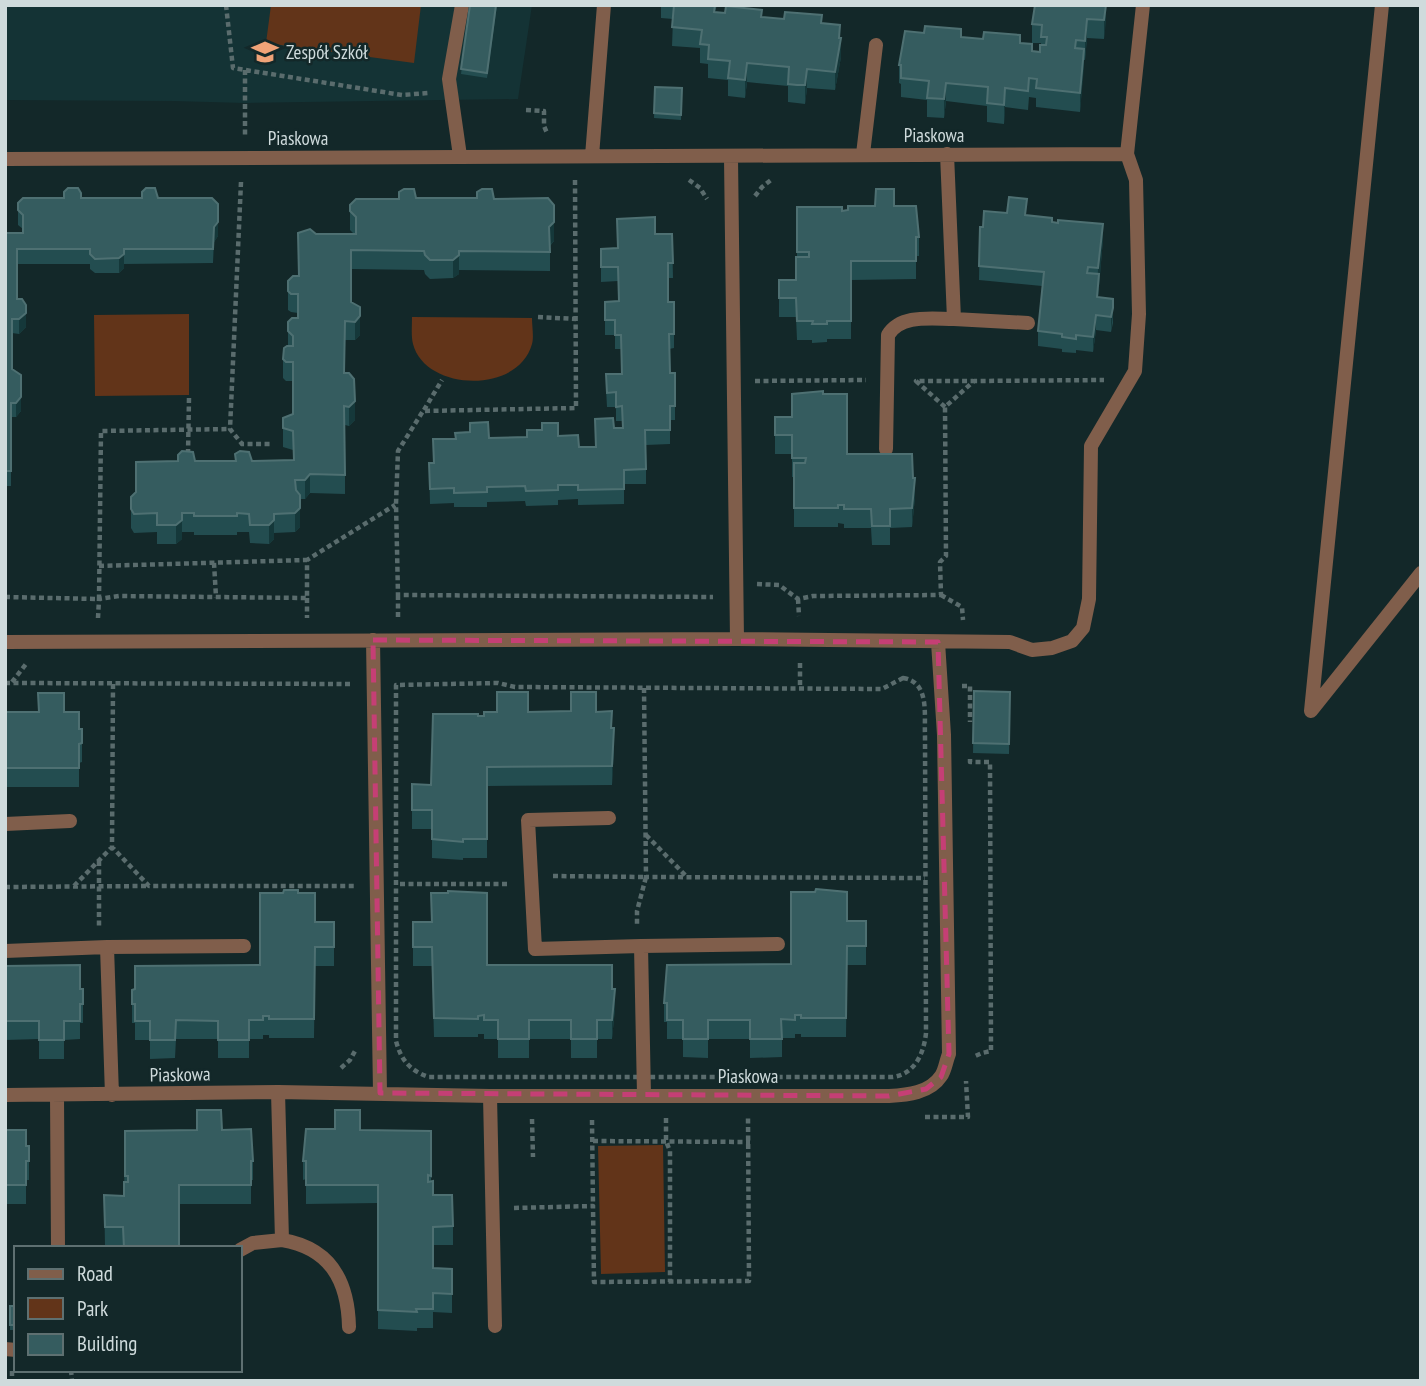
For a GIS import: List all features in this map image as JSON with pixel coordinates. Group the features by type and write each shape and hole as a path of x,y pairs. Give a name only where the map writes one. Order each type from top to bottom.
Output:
{"street":[{"path":"460,156 449,79 462,5"},
{"path":"592,156 604,5"},
{"path":"5,642 737,639 1010,642 1032,650 1052,648 1072,641 1083,628 1089,599 1091,446 1135,370 1139,314 1136,180 1127,154 1143,5"},
{"path":"1382,5 1311,711 1421,573"},
{"path":"863,154 876,45"},
{"name":"Piaskowa","path":"5,159 460,156 731,158 863,154 1127,154"},
{"path":"947,154 954,319"},
{"path":"731,158 737,639"},
{"path":"886,449 888,335 893,327 905,320 954,319 1028,323"},
{"path":"373,640 380,1093"},
{"name":"Piaskowa","path":"5,1095 278,1092 490,1096 889,1096 908,1095 926,1088 941,1077 949,1054 944,735 938,642"},
{"path":"609,818 528,820 535,948 778,944"},
{"path":"5,824 70,821"},
{"path":"5,951 244,946"},
{"path":"641,946 644,1095"},
{"path":"107,947 112,1095"},
{"path":"278,1092 282,1240"},
{"path":"57,1095 58,1246"},
{"path":"490,1096 495,1326"},
{"path":"242,1249 253,1243 282,1240 300,1243 317,1251 328,1260 341,1283 348,1306 349,1326"}],"path":[{"path":"226,5 233,68 402,94 450,92"},
{"path":"244,457 242,444 230,429 245,71"},
{"path":"526,110 544,111 545,133 555,136"},
{"path":"683,178 700,188 709,202"},
{"path":"423,411 576,408 575,179 587,179"},
{"path":"538,317 576,319"},
{"path":"442,380 398,451 398,595 714,597 714,590"},
{"path":"754,381 887,380"},
{"path":"945,407 916,381 974,381"},
{"path":"188,455 189,398"},
{"path":"99,598 101,431 230,429"},
{"path":"242,444 273,444"},
{"path":"99,566 307,560 396,504"},
{"path":"5,597 307,598 307,560"},
{"path":"214,562 216,597"},
{"path":"903,678 911,679 920,688 923,695 925,736 925,1044 914,1066 907,1072 893,1077 429,1077 403,1061 396,1041 396,685 882,689 903,678"},
{"path":"5,683 354,684 355,697"},
{"path":"73,886 112,847 113,684"},
{"path":"920,688 970,686 970,724"},
{"path":"637,924 637,911 646,877 644,688"},
{"path":"969,1060 982,1053 991,1052 990,762 970,762 970,749"},
{"path":"645,834 687,877"},
{"path":"112,847 149,886"},
{"path":"99,861 99,926"},
{"path":"355,873 355,898"},
{"path":"566,877 925,878"},
{"path":"396,884 506,884"},
{"path":"5,887 355,886"},
{"path":"337,1071 350,1060 357,1046"},
{"path":"913,1117 968,1117 966,1070"},
{"path":"655,1117 679,1117"},
{"path":"666,1117 666,1141 670,1151 670,1282"},
{"path":"580,1118 592,1118 594,1282 670,1282 749,1281 748,1117 761,1117"},
{"path":"532,1118 533,1157"},
{"path":"490,1119 544,1118"},
{"path":"593,1141 750,1142"},
{"path":"492,1208 593,1206"}],"highlighted area":[{"path":"373,640 938,642 949,1054 941,1077 926,1089 889,1096 380,1093"}],"shaded area":[{"name":"Zespół Szkół","path":"5,5 532,5 518,99 245,103 5,100"}],"green space":[{"path":"271,5 421,5 414,63 266,43"},
{"path":"189,314 189,395 95,396 94,315"},
{"path":"412,317 532,318 532,344 523,361 509,372 491,379 472,381 452,378 435,371 421,360 413,344"},
{"path":"663,1145 665,1272 601,1274 598,1146"}],"building":[{"path":"470,5 496,5 487,73 461,69"},
{"path":"674,5 715,5 714,12 725,13 726,6 762,10 761,17 784,19 785,12 822,15 821,23 840,25 841,38 835,72 807,69 805,85 797,85 788,84 789,67 747,63 745,80 728,78 730,61 708,59 709,45 700,44 702,30 672,27"},
{"path":"1035,5 1106,5 1104,20 1087,19 1085,41 1076,40 1075,48 1084,49 1080,93 1036,88 1037,79 1029,78 1028,91 1005,88 1004,105 987,103 988,87 946,83 944,99 927,98 929,81 901,78 899,65 905,31 924,33 925,26 961,29 961,37 983,39 984,32 1020,35 1020,43 1032,44 1032,51 1040,52 1040,45 1046,45 1047,37 1041,37 1042,25 1032,24"},
{"path":"655,87 682,88 681,115 654,113"},
{"path":"68,188 78,188 81,198 142,198 142,192 146,188 155,188 158,198 212,198 218,204 213,249 124,249 124,254 119,258 95,259 90,254 90,249 17,249 17,299 22,299 26,305 26,313 19,319 12,319 12,369 21,375 21,397 16,403 11,403 11,471 5,471 5,233 23,233 23,215 18,210 18,203 23,198 64,198 64,192"},
{"path":"414,189 416,198 477,198 477,192 482,189 492,189 494,199 548,198 554,205 554,222 549,227 550,252 459,251 459,255 453,260 430,260 424,251 351,250 351,302 360,307 360,316 355,322 345,321 344,373 349,373 354,379 355,401 349,407 344,406 345,475 310,474 305,480 295,480 296,490 300,495 300,508 295,513 274,514 274,520 269,525 250,525 249,514 237,513 237,516 194,516 194,513 182,513 182,520 176,525 157,525 157,513 134,514 131,497 136,492 136,462 178,461 178,455 182,451 193,452 195,461 236,461 235,454 240,451 249,452 252,461 294,460 293,431 283,428 283,418 293,414 293,362 283,359 284,348 293,346 288,322 292,318 298,318 298,294 288,291 288,281 293,276 299,276 298,233 310,229 316,234 356,234 356,217 350,211 350,205 356,199 399,199 399,192"},
{"path":"876,189 894,189 894,206 916,206 919,237 916,237 916,261 851,261 851,321 812,324 813,321 797,321 796,298 779,298 779,280 796,280 796,257 809,257 809,252 797,252 797,207 842,207 842,211 848,210 848,206 875,206"},
{"path":"1009,197 1027,199 1025,215 1052,218 1052,222 1058,223 1058,220 1103,224 1098,268 1088,267 1087,273 1099,274 1097,297 1113,299 1113,308 1111,317 1096,315 1093,337 1076,335 1076,339 1038,331 1044,272 979,266 980,227 983,227 984,211 1007,213"},
{"path":"655,217 655,234 672,234 673,263 668,263 668,302 674,302 674,334 669,334 670,373 675,373 675,406 670,406 670,430 645,430 646,469 624,470 624,489 578,490 578,485 558,485 558,490 526,491 525,486 487,487 487,492 454,493 454,488 430,489 429,463 434,463 433,439 456,439 455,433 470,432 470,423 488,422 489,438 527,437 527,430 542,430 542,423 558,423 558,436 578,435 579,447 596,447 595,419 613,418 614,428 623,428 622,406 616,407 616,392 607,393 606,374 622,374 621,335 615,335 615,320 605,320 605,302 619,301 618,267 601,267 601,249 618,248 617,219"},
{"path":"823,391 823,394 847,394 847,454 912,454 915,478 912,508 890,509 890,526 872,526 871,509 844,509 844,505 838,505 838,508 794,508 794,463 805,463 806,458 792,458 792,435 775,435 775,417 792,417 792,394"},
{"path":"974,691 1010,692 1009,744 973,743"},
{"path":"497,692 528,692 528,712 571,711 571,692 596,692 596,712 612,711 612,766 487,767 487,839 463,839 463,842 432,839 432,810 412,810 412,784 431,785 433,714 484,716 484,712 497,712"},
{"path":"38,693 64,693 64,712 79,712 82,743 79,744 79,768 5,768 5,712 39,712"},
{"path":"816,889 847,892 847,921 866,921 866,946 847,946 846,1018 801,1018 801,1015 795,1015 795,1020 781,1019 782,1039 750,1039 750,1020 708,1020 708,1039 683,1039 683,1020 667,1020 667,1003 664,1003 667,965 791,964 791,892 815,892"},
{"path":"284,890 315,893 315,922 334,922 334,947 315,947 314,1019 269,1019 269,1016 263,1016 263,1020 249,1020 249,1040 218,1040 218,1021 176,1020 175,1040 150,1040 150,1021 135,1021 132,990 135,989 135,966 260,965 260,893 283,893"},
{"path":"431,893 487,893 487,965 612,965 612,989 615,989 612,1020 597,1020 597,1039 571,1039 571,1020 529,1020 529,1039 498,1039 498,1020 484,1020 484,1015 478,1016 478,1019 434,1018 432,947 413,947 413,922 432,922"},
{"path":"80,965 83,1004 80,1004 80,1021 64,1021 64,1040 39,1040 39,1021 5,1021 5,966"},
{"path":"197,1110 221,1110 222,1130 251,1129 251,1185 179,1185 179,1246 124,1246 123,1227 105,1227 104,1195 124,1196 124,1182 128,1182 128,1176 125,1176 125,1131 197,1130"},
{"path":"335,1110 360,1110 360,1130 431,1131 431,1176 428,1175 428,1182 433,1181 433,1195 452,1195 453,1226 433,1227 433,1268 452,1269 452,1294 433,1293 433,1309 416,1309 417,1312 378,1310 378,1185 306,1185 306,1161 303,1161 306,1129 335,1129"},
{"path":"5,1130 26,1130 29,1161 26,1161 26,1185 5,1185"},
{"path":"10,1306 14,1306 14,1325 10,1325"}],"place":[{"name":"Zespół Szkół","path":"265,52"}]}
